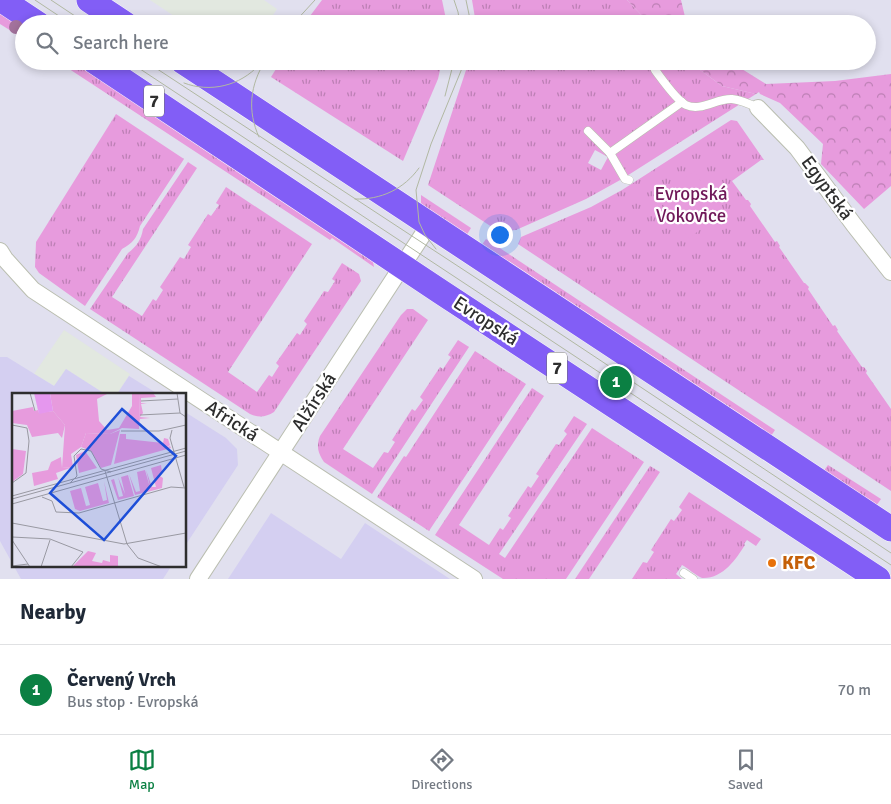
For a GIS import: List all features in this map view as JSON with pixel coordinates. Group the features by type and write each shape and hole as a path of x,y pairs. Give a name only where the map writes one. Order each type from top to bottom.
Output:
{"main road":[{"path":"2,0 24,15"},
{"path":"89,0 112,15"},
{"name":"Evropská","path":"108,70 878,579"},
{"path":"196,70 891,529"}],"street":[{"name":"Egyptská","path":"758,108 797,148 891,272"},
{"name":"Alžírská","path":"198,579 429,225"},
{"name":"Africká","path":"0,251 32,290 474,579"},
{"path":"888,579 891,575"}],"lane":[{"path":"655,70 682,102 695,108 720,100 732,99 758,108"},
{"path":"610,152 682,102"},
{"path":"588,131 610,152 625,179 629,180"},
{"path":"684,573 694,579"}],"shaded area":[{"path":"150,0 264,0 277,9 273,15 172,15"},
{"path":"64,330 130,374 118,393 103,393 66,369 55,386 34,374"},
{"path":"0,357 7,357 54,386 66,369 103,393 12,393 12,563 0,541"},
{"path":"129,376 156,393 118,393"},
{"path":"186,413 226,438 237,449 238,465 186,544"},
{"path":"271,513 341,559 365,523 450,579 228,579"},
{"path":"14,566 171,566 163,579 21,579"}],"green space":[{"path":"322,0 442,0 445,15 311,15"},
{"path":"472,0 627,0 641,15 474,15"},
{"path":"627,0 681,0 685,15 641,15"},
{"path":"0,12 15,22 15,33 0,24"},
{"path":"71,70 89,70 364,252 373,262 374,267 332,238 330,240"},
{"path":"275,70 440,70 438,79 403,161 271,77"},
{"path":"466,70 700,70 722,86 756,94 622,179 586,199 516,230 498,231 428,185","holes":["595,150 608,157 601,170 588,163"]},
{"path":"700,70 743,70 766,84 835,81 891,74 891,186 864,209 821,164 823,144 780,103 759,92 756,94 722,86"},
{"path":"116,114 184,159 140,226 136,237 122,249 85,306 39,273 35,267 36,242"},
{"path":"731,120 737,121 764,160 761,160 732,181 751,204 750,206 775,242 777,241 779,247 804,283 809,287 808,289 833,326 835,325 837,331 862,367 867,371 866,373 891,409 891,491 518,244 521,237 591,207 622,190"},
{"path":"188,162 197,168 112,297 142,316 153,299 156,301 163,290 160,287 180,257 184,259 191,247 188,245 208,214 211,216 219,205 216,203 226,187 312,244 228,372 257,392 269,375 272,377 279,366 276,363 297,333 300,335 307,324 304,321 324,291 328,292 335,281 332,279 342,263 359,274 361,281 274,412 265,416 250,414 90,309 128,253 138,243 143,229"},
{"name":"Evropská Vokovice","path":"694,171 724,212 689,238 658,197"},
{"path":"421,195 471,228 466,236 421,206"},
{"path":"486,239 775,430 771,436 481,246"},
{"path":"407,309 413,309 428,320 343,449 373,468 384,452 388,453 395,442 392,440 412,409 415,411 423,400 420,397 440,367 443,369 451,357 448,355 458,340 469,347 372,494 324,462 319,452 318,443 320,436 401,315"},
{"path":"475,351 526,384 429,531 377,497 404,456 406,457"},
{"path":"532,388 544,396 459,525 489,545 500,528 503,530 511,518 508,516 528,486 531,488 539,476 536,474 556,444 559,445 567,434 564,431 574,416 587,424 499,554 505,558 592,428 644,462 566,579 503,579 435,535"},
{"path":"828,465 881,499 876,506 823,472"},
{"path":"650,466 660,472 589,579 575,579"},
{"path":"689,492 761,539 756,546 747,540 728,567 710,577 702,578 682,565 676,574 682,579 632,579 643,562 647,563 654,552 651,550 671,519 674,521 682,510 679,507"}],"tram line":[{"path":"35,0 58,15"},
{"path":"51,0 74,15"},
{"path":"301,15 315,0"},
{"path":"454,0 458,15"},
{"path":"466,0 469,15"},
{"path":"142,70 891,565"},
{"path":"159,70 891,553"},
{"path":"184,83 204,87 224,86 234,83 253,70"},
{"path":"259,137 253,118 252,98 253,89 260,70"},
{"path":"445,96 452,70"},
{"path":"436,249 425,235 419,222 416,190 431,144 461,70"},
{"path":"355,199 374,198 391,192 406,182 419,168"}],"place":[{"name":"Červený Vrch","path":"616,382"},
{"name":"KFC","path":"772,563"}]}
